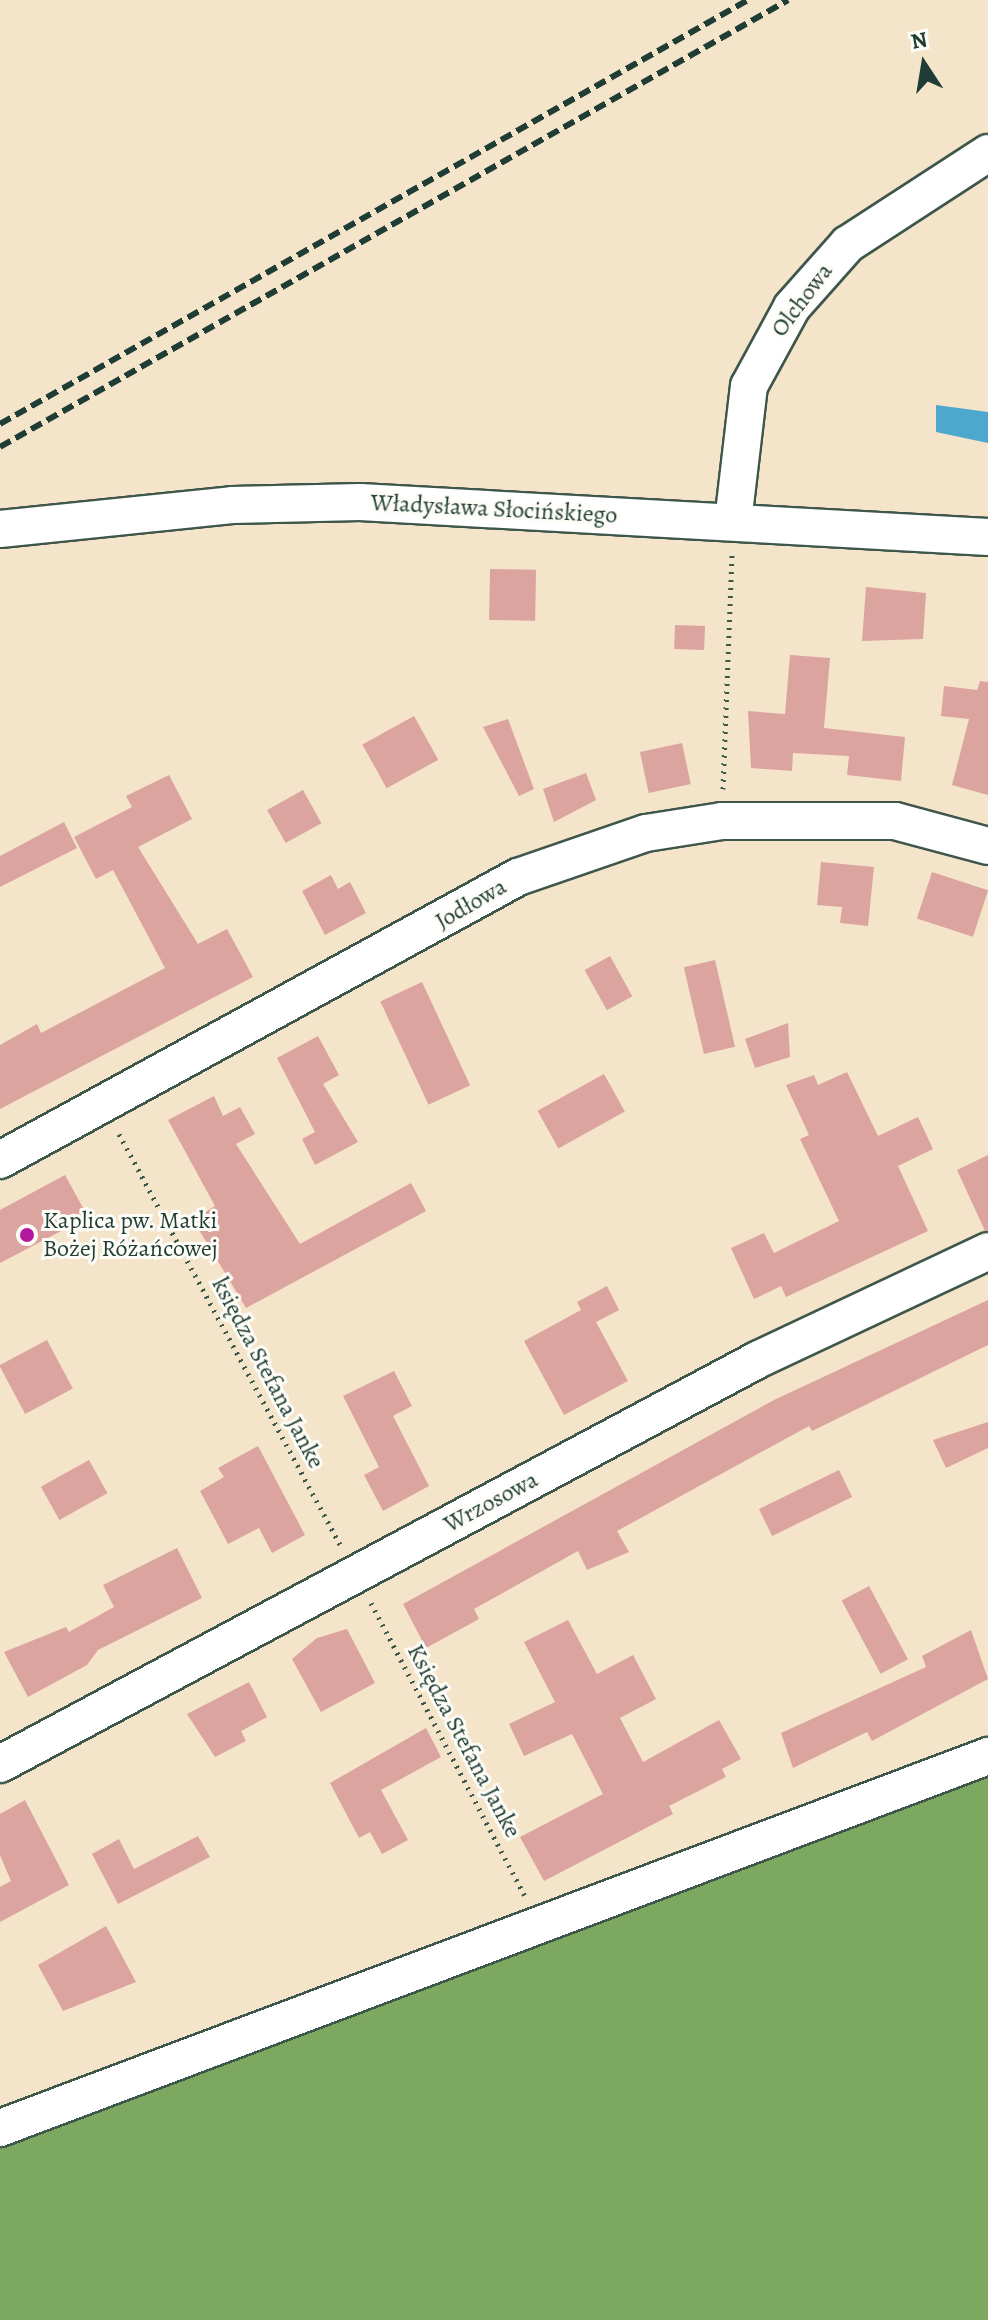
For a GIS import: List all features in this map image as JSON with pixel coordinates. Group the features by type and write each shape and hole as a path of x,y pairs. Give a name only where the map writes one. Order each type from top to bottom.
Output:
{"street":[{"name":"Olchowa","path":"733,522 749,386 792,307 848,244 988,153"},
{"name":"Władysława Słocińskiego","path":"0,529 302,502 988,537"},
{"name":"Jodłowa","path":"0,1160 518,877 646,833 722,821 895,821 988,846"},
{"name":"Wrzosowa","path":"0,1764 759,1359 988,1251"},
{"path":"0,2128 988,1756"}],"path":[{"path":"722,821 733,522"},
{"name":"księdza Stefana Janke","path":"104,1105 356,1574"},
{"name":"Księdza Stefana Janke","path":"356,1574 540,1925"}],"green space":[{"path":"988,1753 988,2320 0,2320 0,2116"}],"water":[{"path":"936,405 988,412 988,443 936,432"}],"building":[{"path":"490,569 536,570 535,621 489,620"},
{"path":"866,587 926,593 923,639 862,641"},
{"path":"675,625 705,626 704,650 674,649"},
{"path":"790,655 830,658 824,728 905,737 901,781 847,775 849,756 793,753 792,771 751,768 748,711 785,714"},
{"path":"980,681 988,682 988,795 952,785 969,719 941,716 944,686 977,690"},
{"path":"414,716 438,760 387,788 362,745"},
{"path":"508,719 534,789 519,796 483,727"},
{"path":"682,743 691,784 649,793 640,752"},
{"path":"586,773 596,800 554,822 543,789"},
{"path":"169,775 192,819 138,847 198,944 227,929 253,977 0,1109 0,1045 37,1024 41,1033 165,968 113,870 96,879 74,837 132,807 126,796"},
{"path":"303,790 321,823 286,843 267,810"},
{"path":"64,822 77,848 0,887 0,856"},
{"path":"821,862 874,867 868,926 840,923 842,907 817,905"},
{"path":"932,872 988,890 973,937 917,919"},
{"path":"331,875 338,889 350,882 366,913 325,935 302,891"},
{"path":"610,956 632,996 607,1010 585,970"},
{"path":"715,960 735,1047 704,1054 684,967"},
{"path":"422,982 470,1085 428,1105 380,1001"},
{"path":"788,1023 790,1057 755,1068 745,1039"},
{"path":"318,1036 339,1075 323,1084 358,1142 315,1165 302,1139 315,1132 277,1058"},
{"path":"847,1072 878,1136 918,1117 933,1149 898,1166 928,1231 786,1297 781,1286 754,1299 731,1248 764,1233 774,1253 839,1221 800,1139 809,1135 786,1085 814,1075 818,1085"},
{"path":"604,1074 625,1112 558,1148 538,1111"},
{"path":"214,1096 223,1116 240,1107 255,1134 236,1144 300,1244 411,1183 426,1211 246,1308 193,1220 215,1206 168,1120"},
{"path":"988,1155 988,1230 985,1231 957,1170"},
{"name":"Kaplica pw. Matki Bożej Różańcowej","path":"65,1175 88,1217 0,1263 0,1210"},
{"path":"607,1286 619,1310 596,1322 628,1381 564,1415 524,1341 581,1310 577,1302"},
{"path":"988,1300 988,1345 812,1431 809,1426 617,1531 629,1552 587,1570 578,1551 474,1609 479,1619 426,1648 403,1604 774,1400"},
{"path":"47,1340 73,1389 25,1414 0,1365"},
{"path":"394,1371 412,1406 393,1416 429,1486 383,1511 364,1475 379,1467 343,1396"},
{"path":"988,1422 988,1448 946,1468 933,1440"},
{"path":"258,1446 305,1535 272,1553 259,1528 228,1544 200,1491 224,1477 218,1468"},
{"path":"89,1460 107,1493 59,1520 41,1487"},
{"path":"839,1470 852,1497 772,1536 759,1509"},
{"path":"177,1548 202,1598 98,1650 87,1665 28,1697 4,1652 66,1627 69,1632 114,1607 103,1585"},
{"path":"869,1586 908,1659 881,1674 842,1601"},
{"path":"568,1620 597,1674 633,1655 656,1699 620,1718 643,1762 719,1720 741,1759 722,1769 726,1777 669,1806 673,1814 544,1881 520,1837 603,1794 572,1734 524,1756 509,1724 555,1702 524,1642"},
{"path":"347,1629 375,1683 321,1712 292,1659 317,1638"},
{"path":"971,1630 988,1679 872,1741 867,1732 793,1768 781,1733 926,1667 922,1656"},
{"path":"249,1682 267,1717 241,1731 246,1741 215,1757 187,1714"},
{"path":"426,1728 441,1757 381,1790 408,1840 382,1854 370,1832 359,1838 330,1783"},
{"path":"25,1800 69,1885 0,1922 0,1887 11,1881 0,1855 0,1814"},
{"path":"198,1836 210,1857 118,1904 92,1854 119,1839 134,1869"},
{"path":"106,1926 136,1982 63,2011 38,1965"}],"railway":[{"path":"0,424 748,0"},
{"path":"0,447 788,0"}],"place":[{"name":"Kaplica pw. Matki Bożej Różańcowej","path":"27,1235"}]}
